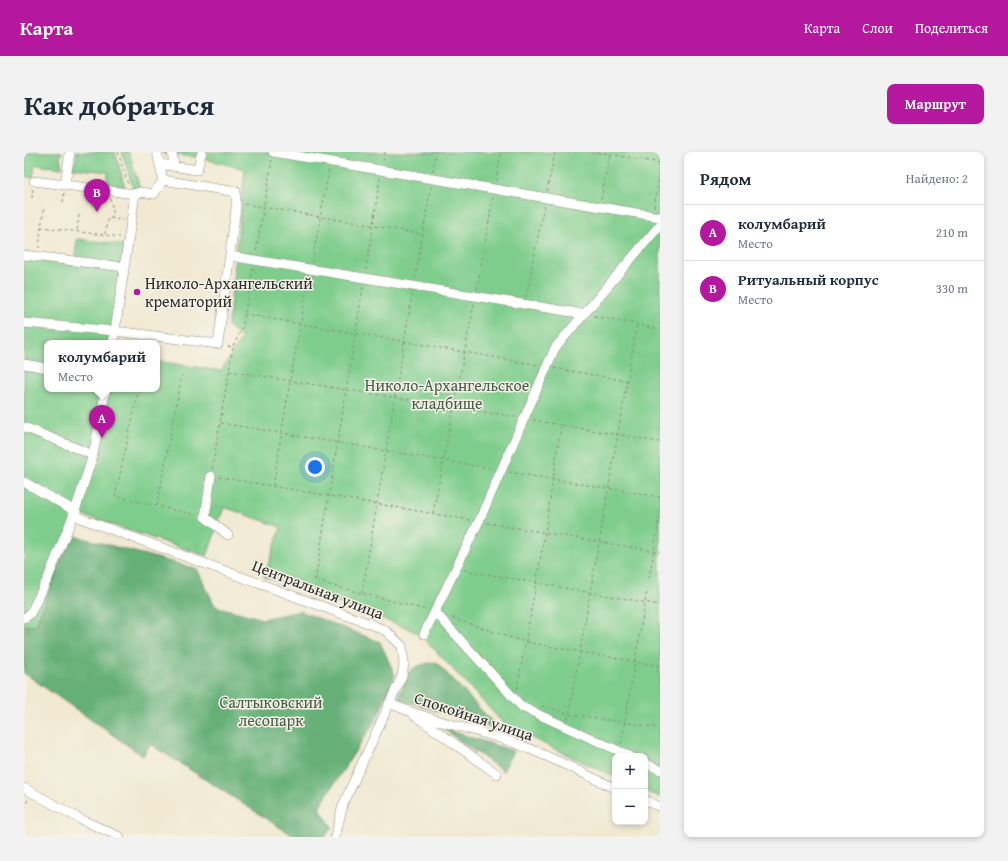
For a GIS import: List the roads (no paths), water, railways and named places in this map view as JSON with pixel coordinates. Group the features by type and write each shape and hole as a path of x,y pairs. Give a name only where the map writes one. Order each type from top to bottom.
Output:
{"street":[{"path":"65,184 70,152"},
{"path":"34,180 132,193 139,192 154,194 163,180 157,152"},
{"path":"172,152 174,166"},
{"path":"160,164 197,170 202,152"},
{"path":"273,152 656,216"},
{"path":"24,323 115,331 218,344 230,256 236,192 163,180"},
{"path":"114,340 131,221 132,193"},
{"path":"424,634 479,521 555,348 660,225"},
{"path":"24,255 124,267"},
{"path":"230,256 584,314"},
{"path":"24,364 44,367"},
{"path":"24,618 30,614 48,578 75,511 93,455 105,392"},
{"path":"24,427 93,455"},
{"path":"211,476 204,517 228,535"},
{"name":"Центральная улица","path":"24,482 75,511 80,518 193,558 386,631 399,642 404,653 402,676 343,805 335,837"},
{"path":"435,612 522,707 622,753"},
{"name":"Спокойная улица","path":"389,703 409,712 470,728 521,745 612,787"},
{"path":"409,712 497,774"},
{"path":"648,764 660,770"},
{"path":"27,790 114,836"},
{"path":"648,801 660,807"}],"place":[{"name":"Ритуальный корпус","path":"97,212"},
{"name":"Николо-Архангельский крематорий","path":"137,292"},
{"name":"колумбарий","path":"102,438"}],"park label":[{"name":"Николо-Архангельское кладбище","path":"447,394"},
{"name":"Салтыковский лесопарк","path":"271,711"}]}
